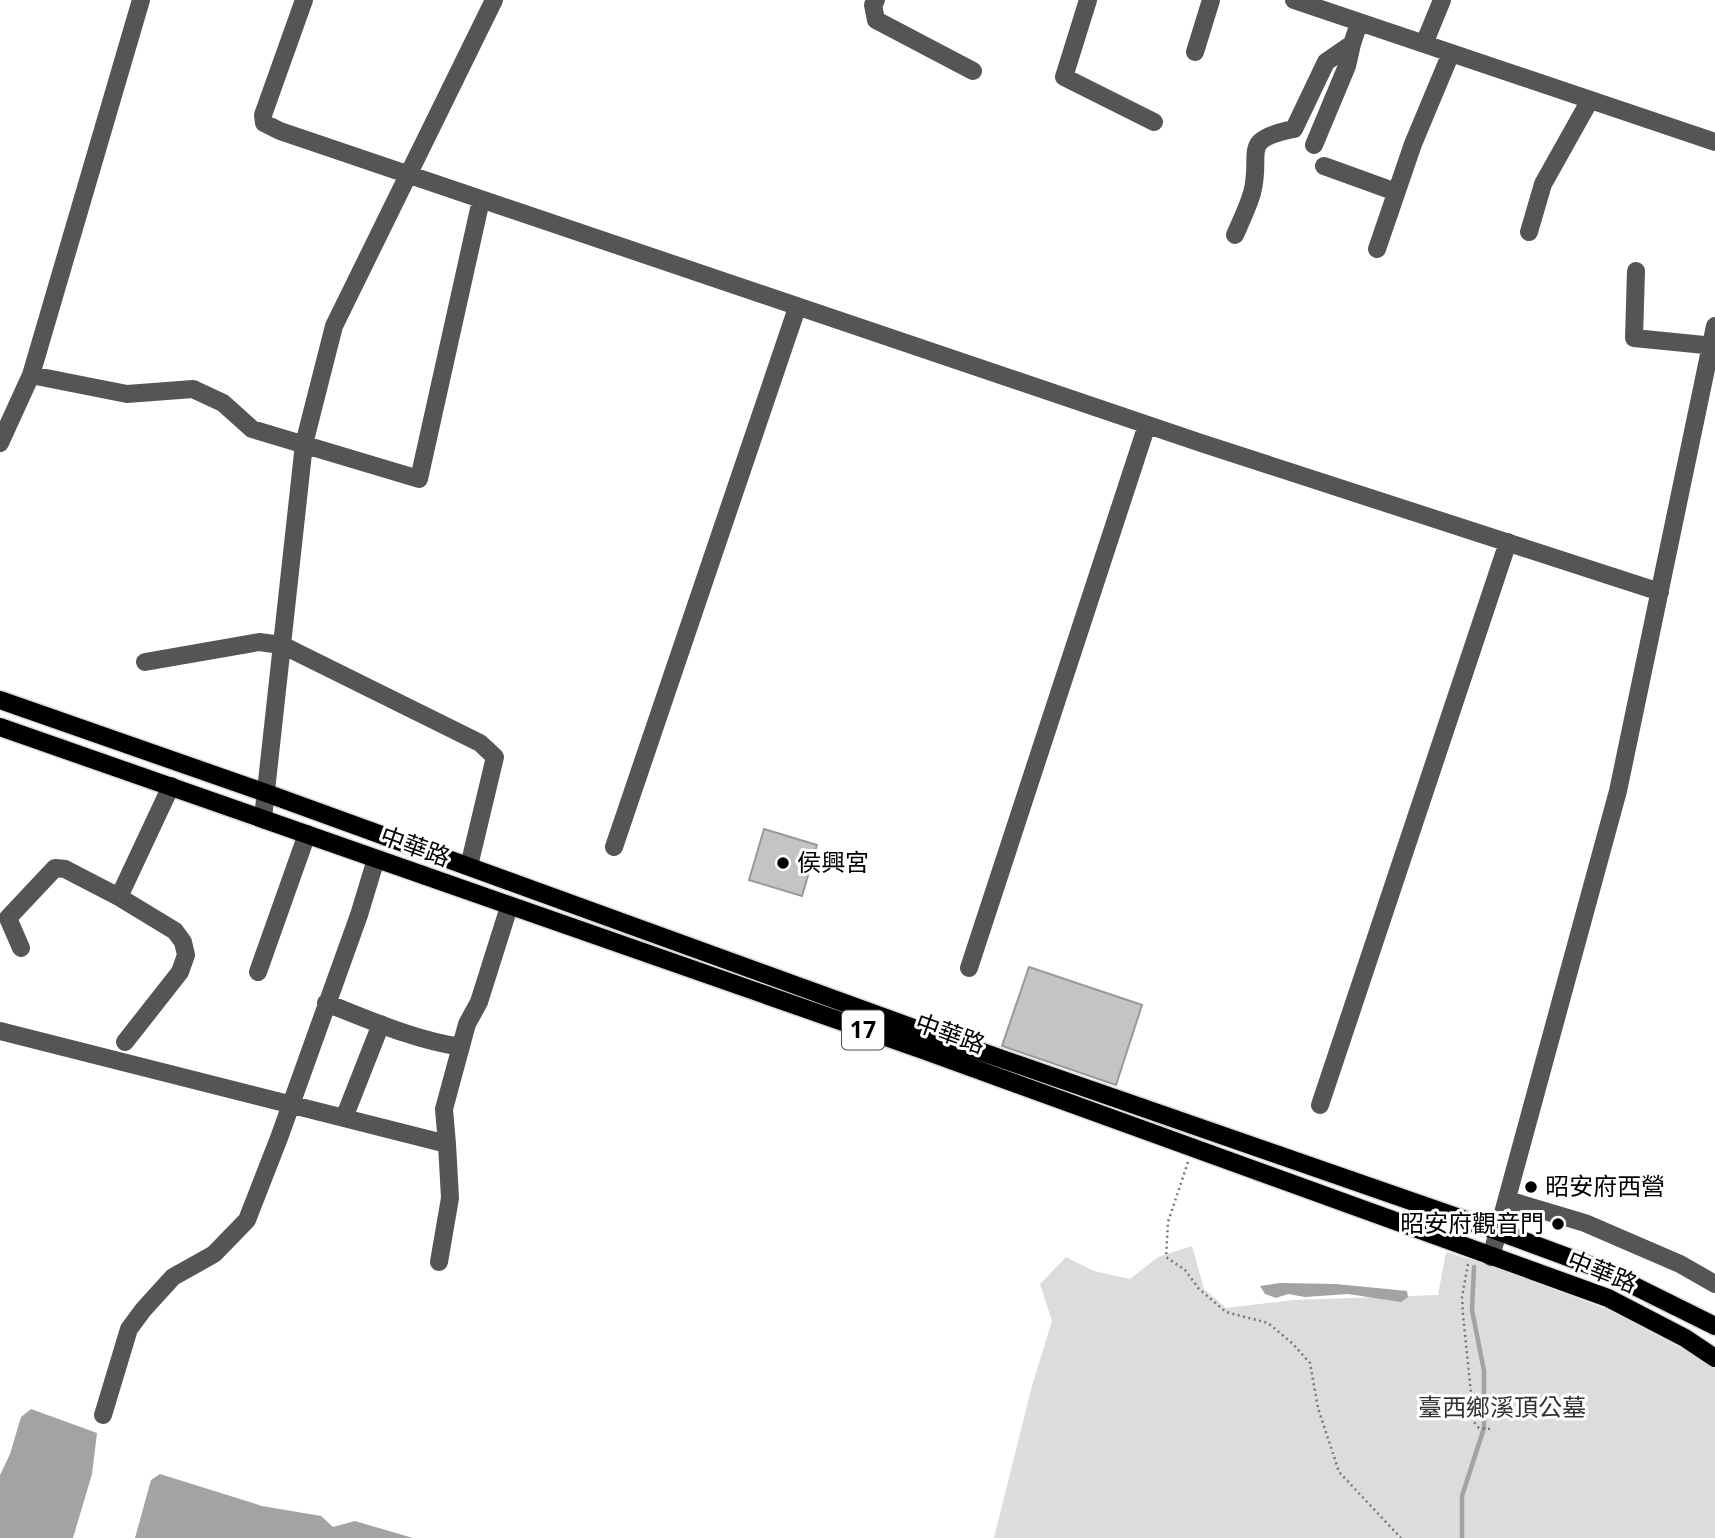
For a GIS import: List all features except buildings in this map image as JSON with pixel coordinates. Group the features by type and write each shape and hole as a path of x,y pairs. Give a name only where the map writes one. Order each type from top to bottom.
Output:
{"main road":[{"name":"中華路","path":"0,700 266,793 919,1030 1500,1232 1600,1269 1715,1326"},
{"name":"中華路","path":"0,727 926,1051 1608,1298 1685,1338 1715,1357"}],"street":[{"path":"0,443 31,375 141,0"},
{"path":"304,0 263,115 264,122 280,131 1147,425 1660,592"},
{"path":"263,818 304,444 334,326 494,0"},
{"path":"876,0 873,5 876,20 973,71"},
{"path":"1088,0 1064,78 1154,122"},
{"path":"1195,52 1211,0"},
{"path":"1294,0 1715,142"},
{"path":"1424,44 1442,0"},
{"path":"1314,145 1347,66 1359,23"},
{"path":"1235,235 1252,191 1256,147 1268,134 1294,128 1326,62 1352,44"},
{"path":"1377,249 1413,144 1451,53"},
{"path":"1529,232 1543,184 1590,100"},
{"path":"1324,166 1396,192"},
{"path":"31,375 127,394 193,389 223,403 252,429 419,479 481,200"},
{"path":"1636,271 1634,338 1714,346"},
{"path":"614,847 797,308"},
{"path":"1491,1257 1500,1232 1618,791 1714,346 1715,326"},
{"path":"970,968 1147,425"},
{"path":"1320,1105 1508,542"},
{"path":"145,662 259,642 282,645 480,743 495,757 469,866"},
{"path":"119,897 171,786"},
{"path":"258,972 307,834"},
{"path":"103,1415 129,1329 143,1310 173,1278 214,1254 247,1220 359,915 376,859"},
{"path":"21,948 8,918 55,868 65,869 119,897 175,931 183,942 186,956 180,972 125,1042"},
{"path":"439,1262 450,1198 444,1109 467,1024 479,1002 509,907"},
{"path":"326,1003 442,1044 461,1047"},
{"path":"344,1118 381,1024"},
{"path":"0,1031 447,1144"},
{"path":"1508,1200 1586,1223 1680,1264 1715,1284"}],"path":[{"path":"1193,1149 1168,1222 1166,1257 1185,1270 1199,1289 1226,1312 1268,1322 1310,1363 1318,1408 1339,1472 1401,1538"},
{"path":"1474,1250 1466,1268 1462,1297 1463,1315 1474,1422 1479,1428 1491,1429"}],"green space":[{"name":"臺西鄉溪頂公墓","path":"1192,1246 1204,1289 1226,1308 1293,1300 1438,1295 1446,1252 1609,1310 1715,1366 1715,1538 994,1538 1032,1386 1052,1321 1040,1284 1066,1257 1094,1271 1130,1279 1158,1257"}],"shaded area":[{"path":"1280,1283 1336,1284 1407,1291 1408,1297 1401,1302 1348,1294 1305,1297 1288,1294 1276,1298 1265,1294 1260,1286"},
{"path":"31,1409 97,1433 92,1474 73,1538 0,1538 0,1475 10,1454 21,1417"},
{"path":"160,1474 262,1506 321,1516 333,1527 355,1521 413,1538 135,1538 151,1480"}],"waterway":[{"path":"1462,1538 1462,1496 1484,1428 1484,1371 1472,1310 1474,1267"}],"place":[{"name":"侯興宮","path":"783,863"},
{"name":"昭安府西營","path":"1531,1187"},
{"name":"昭安府觀音門","path":"1558,1224"}]}
